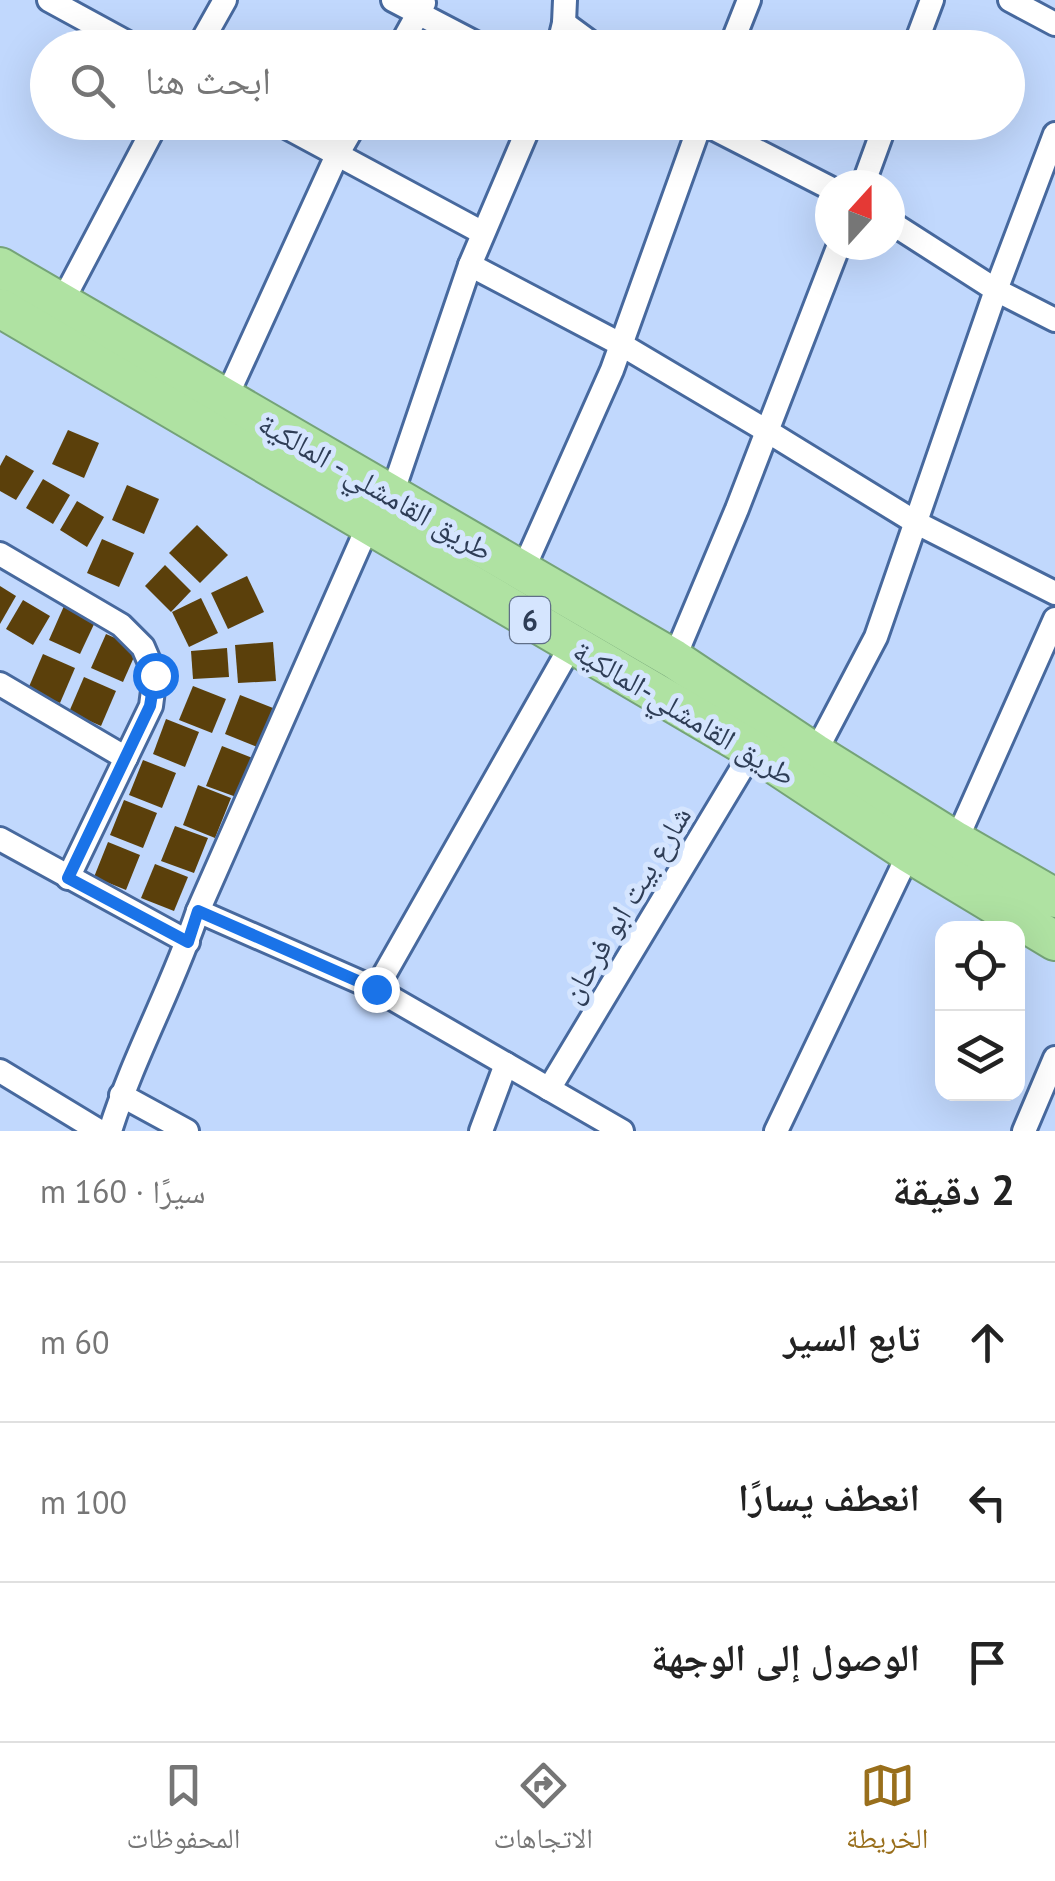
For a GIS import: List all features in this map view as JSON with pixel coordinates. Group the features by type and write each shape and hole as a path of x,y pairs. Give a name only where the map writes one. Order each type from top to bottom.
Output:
{"highway":[{"name":"طريق القامشلي - المالكية","path":"0,267 674,660 815,753 1055,898"},
{"name":"طريق القامشلي-المالكية","path":"0,308 753,750 909,853 1055,941"}],"street":[{"path":"49,0 104,30"},
{"path":"208,30 225,0"},
{"path":"393,0 422,7 457,30"},
{"path":"737,30 748,0"},
{"path":"921,30 932,0"},
{"path":"1010,0 1055,24"},
{"path":"409,30 422,7"},
{"path":"815,753 876,637 996,290 1055,134"},
{"path":"62,304 148,140"},
{"path":"310,140 483,233"},
{"path":"226,398 346,140"},
{"path":"391,496 470,265 523,140"},
{"path":"522,572 622,345 696,140"},
{"path":"737,140 815,180"},
{"path":"868,170 879,140"},
{"path":"905,232 996,290 1055,320"},
{"path":"674,660 834,260"},
{"path":"470,265 622,345 915,522 1055,593"},
{"path":"110,1131 121,1095 198,911 368,526"},
{"path":"0,554 121,625 143,647 155,675 150,706 68,878"},
{"path":"956,841 1055,619"},
{"path":"376,989 572,644"},
{"path":"0,684 126,758"},
{"name":"شارع بيت ابو فرحان","path":"549,1089 753,750"},
{"path":"2,845 188,942"},
{"path":"776,1131 909,853"},
{"path":"198,911 376,989 622,1131"},
{"path":"1024,1131 1055,1058"},
{"path":"481,1131 506,1064"},
{"path":"0,1071 99,1131"},
{"path":"121,1095 187,1131"}],"building":[{"path":"68,430 99,443 84,478 52,464"},
{"path":"6,455 34,471 16,500 0,491 0,466"},
{"path":"43,479 70,495 53,524 26,508"},
{"path":"127,485 159,499 144,534 112,520"},
{"path":"77,501 104,517 87,547 60,530"},
{"path":"197,525 228,555 200,583 169,553"},
{"path":"102,539 134,553 119,587 87,573"},
{"path":"165,565 191,591 171,612 145,586"},
{"path":"247,576 264,612 228,629 211,593"},
{"path":"0,586 16,596 0,624"},
{"path":"201,598 218,633 189,647 172,612"},
{"path":"23,600 50,616 33,645 6,629"},
{"path":"64,606 96,620 80,654 49,640"},
{"path":"106,634 138,648 123,682 91,668"},
{"path":"273,642 276,681 238,683 235,645"},
{"path":"227,648 229,677 193,679 191,651"},
{"path":"43,654 75,668 60,703 28,689"},
{"path":"84,677 116,691 101,726 69,712"},
{"path":"193,686 226,699 212,733 179,720"},
{"path":"240,695 273,708 257,747 225,734"},
{"path":"166,719 199,732 185,767 153,754"},
{"path":"222,746 255,759 239,798 206,786"},
{"path":"143,760 176,773 162,808 129,795"},
{"path":"198,785 231,798 215,838 183,825"},
{"path":"124,800 157,813 143,848 110,835"},
{"path":"175,826 208,838 194,873 161,861"},
{"path":"108,842 140,855 126,890 94,877"},
{"path":"155,864 188,877 174,911 141,898"}],"route":[{"path":"155,675 150,706 68,878 188,942 198,911 376,989"}]}
